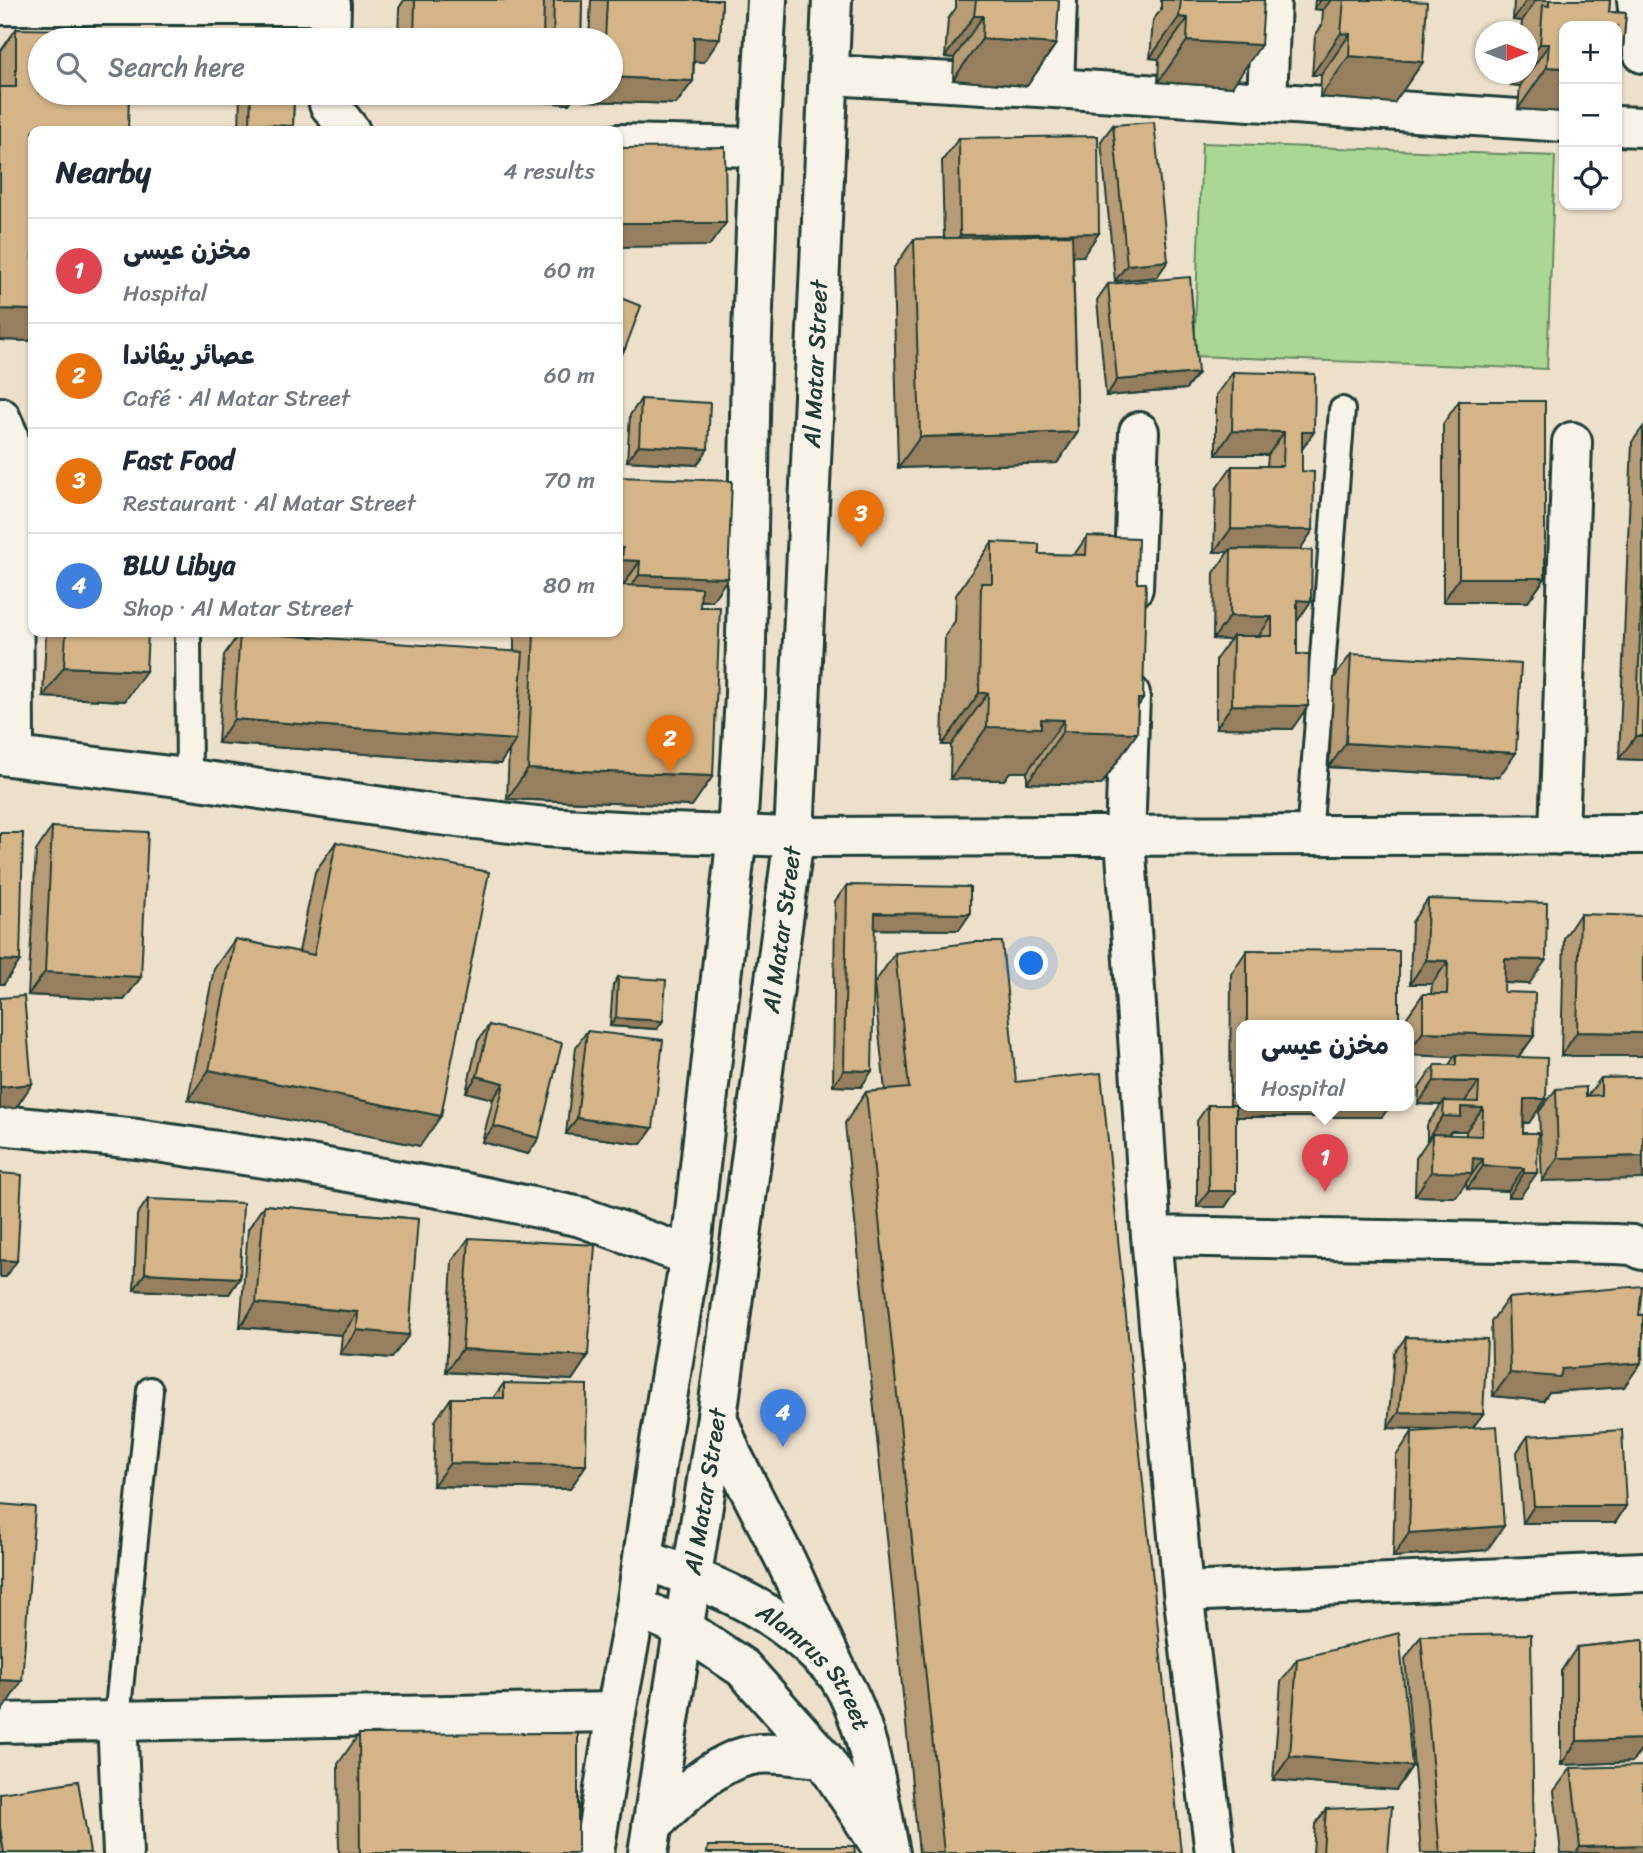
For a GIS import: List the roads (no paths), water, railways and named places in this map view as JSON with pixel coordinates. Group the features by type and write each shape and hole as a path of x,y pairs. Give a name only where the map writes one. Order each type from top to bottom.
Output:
{"street":[{"name":"Al Matar Street","path":"594,1853 636,1607 690,1256 737,834 745,695 758,148 767,0"},
{"name":"Al Matar Street","path":"650,1839 717,1417 794,837 832,0"},
{"path":"1054,88 1057,0"},
{"path":"1267,102 1271,0"},
{"path":"1637,0 1643,53"},
{"path":"0,5 331,15"},
{"path":"830,75 1559,122"},
{"path":"330,105 347,126"},
{"path":"1622,126 1643,127"},
{"path":"623,144 758,148"},
{"path":"0,417 8,435 13,473 7,755 367,806 545,827 638,832 794,837 1643,834"},
{"path":"1139,432 1125,837 1151,1236 1183,1592 1215,1853"},
{"path":"1559,835 1572,442"},
{"path":"0,1125 137,1139 466,1192 580,1217 690,1256"},
{"path":"1151,1236 1615,1244 1632,1245 1643,1250"},
{"path":"717,1417 732,1455 840,1678"},
{"name":"Alamrus Street","path":"643,1559 748,1601 777,1619 806,1643 840,1678 855,1709 864,1738 888,1853"},
{"path":"1183,1592 1643,1572"},
{"name":"Alamrus Street","path":"636,1607 682,1627 743,1668 823,1758 888,1853"},
{"path":"0,1723 616,1712"},
{"path":"117,1719 123,1853"},
{"path":"650,1839 707,1775 733,1760 758,1754 823,1758"}],"lane":[{"path":"1309,836 1342,410"},
{"path":"188,637 189,779"},
{"path":"117,1719 150,1390"}],"place":[{"name":"Fast Food","path":"861,548"},
{"name":"عصائر بيڤاندا","path":"670,773"},
{"name":"مخزن عيسى","path":"1325,1192"},
{"name":"BLU Libya","path":"783,1447"}]}
